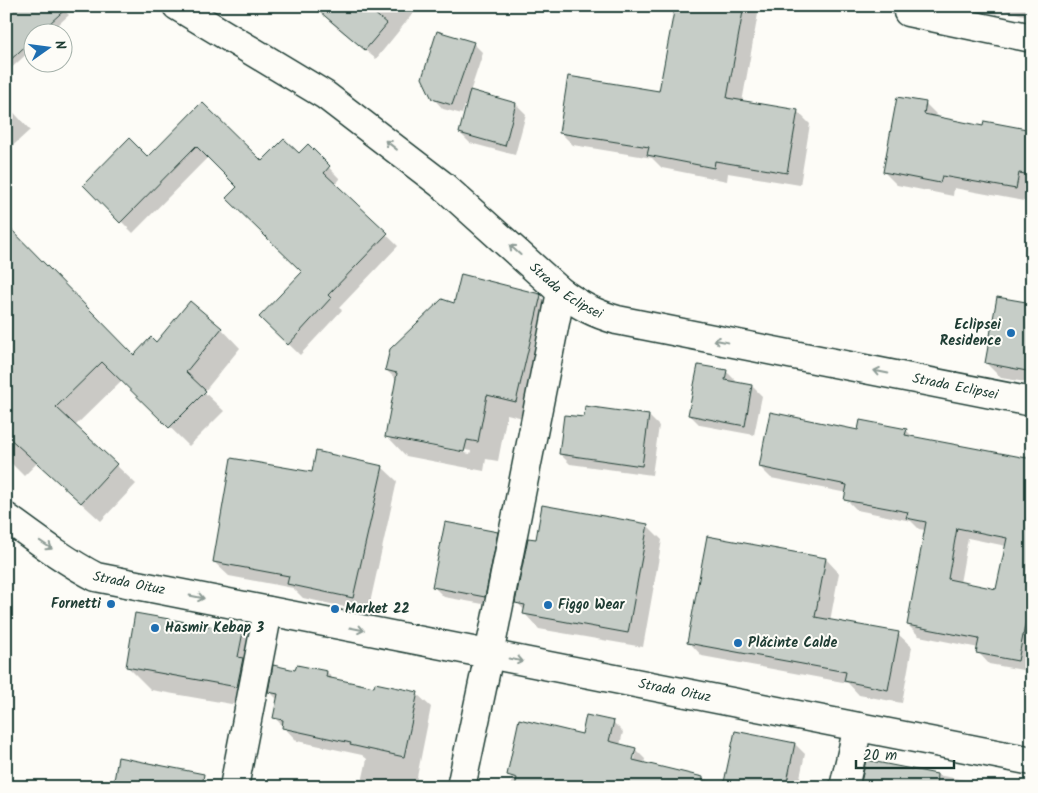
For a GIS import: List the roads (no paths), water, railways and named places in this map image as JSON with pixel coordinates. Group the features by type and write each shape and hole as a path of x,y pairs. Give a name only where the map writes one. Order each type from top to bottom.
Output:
{"street":[{"name":"Strada Eclipsei","path":"177,6 325,95 441,184 561,292 598,315 1032,402"},
{"path":"908,12 1032,38"},
{"path":"461,787 561,292"},
{"name":"Strada Oituz","path":"6,517 61,556 96,577 1032,761"},
{"path":"234,787 268,611"},
{"path":"844,787 858,727"}],"place":[{"name":"Eclipsei Residence","path":"1011,333"},
{"name":"Fornetti","path":"111,604"},
{"name":"Figgo Wear","path":"548,605"},
{"name":"Market 22","path":"335,609"},
{"name":"Hasmir Kebap 3","path":"155,628"},
{"name":"Plăcinte Calde","path":"738,643"}]}
